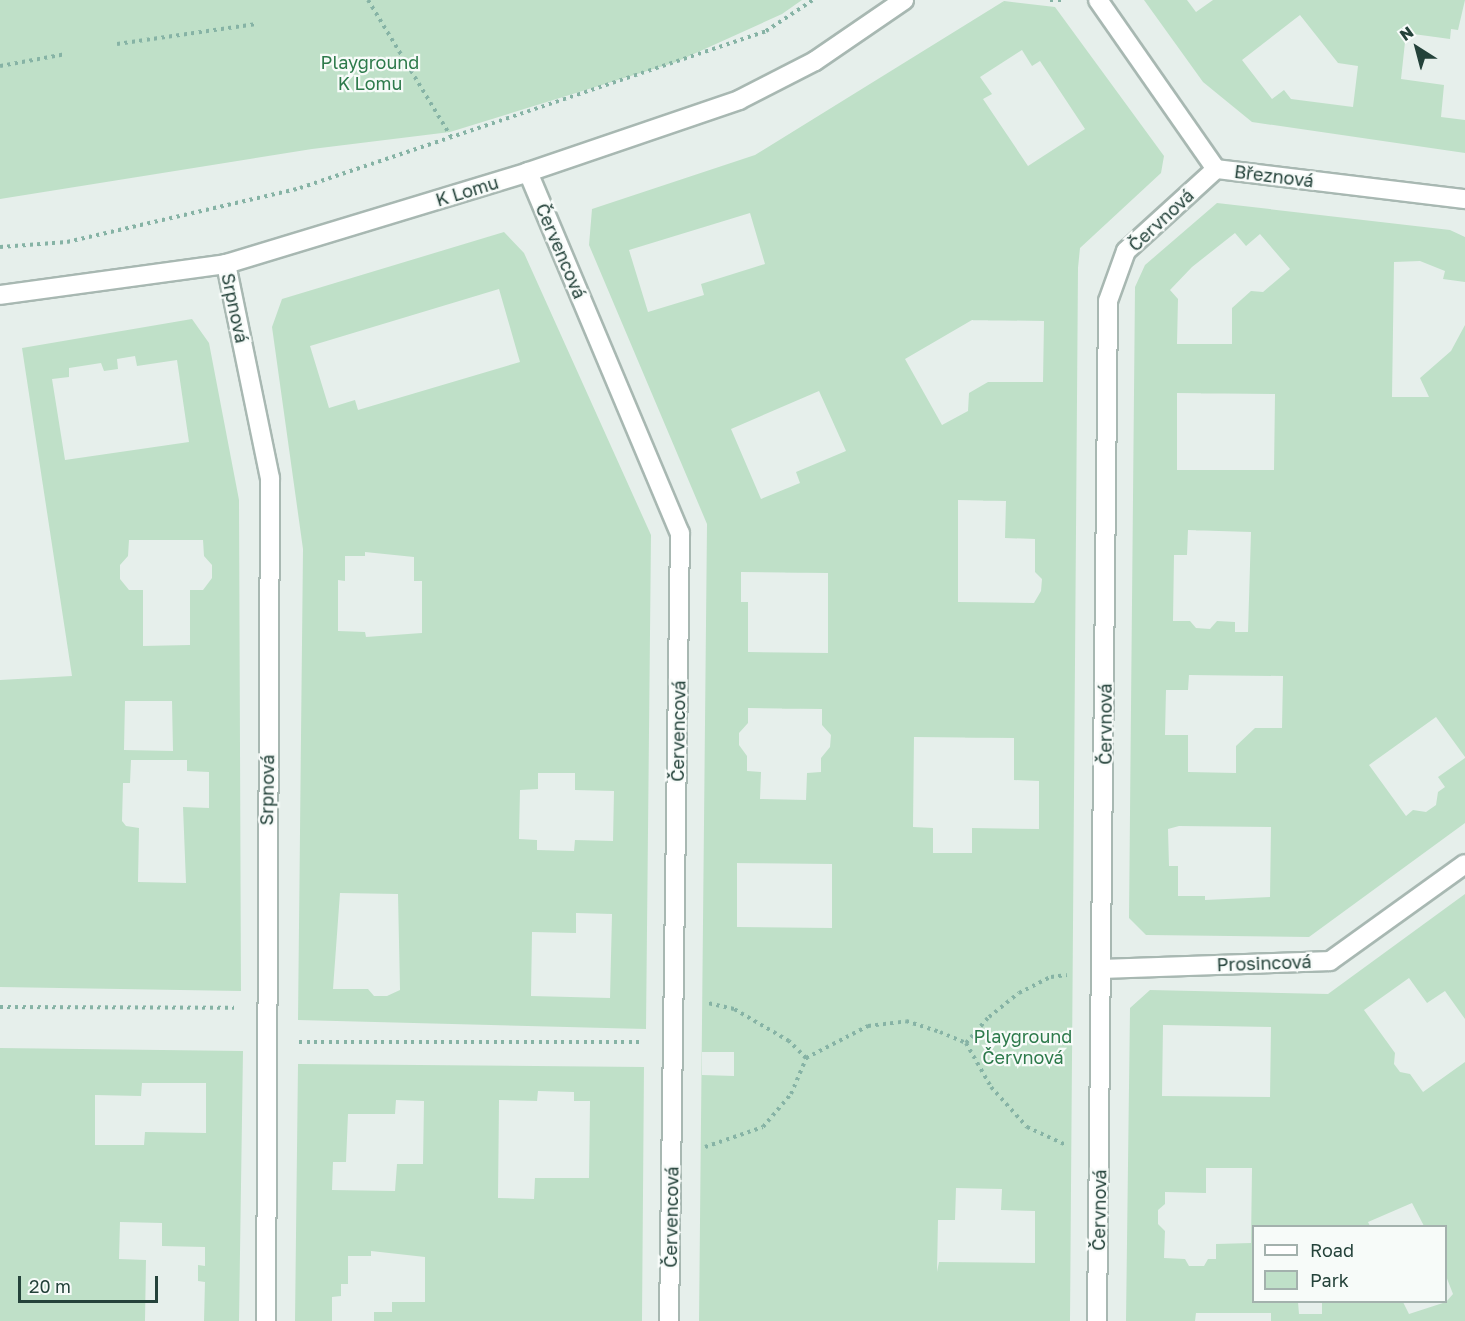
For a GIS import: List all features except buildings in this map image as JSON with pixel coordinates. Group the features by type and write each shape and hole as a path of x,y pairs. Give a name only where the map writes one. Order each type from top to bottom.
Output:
{"street":[{"name":"K Lomu","path":"0,295 226,264 528,172 739,100 815,61 904,0"},
{"name":"Březnová","path":"1098,0 1216,169 1465,199"},
{"name":"Červnová","path":"1097,1321 1104,969 1108,301 1126,251 1216,169"},
{"name":"Červencová","path":"528,172 680,533 669,1321"},
{"name":"Srpnová","path":"226,264 270,478 265,1008 267,1042 266,1321"},
{"name":"Prosincová","path":"1104,969 1330,961 1465,864"}],"path":[{"path":"368,0 452,138"},
{"path":"0,247 67,242 300,188 766,31 813,0"},
{"path":"1050,0 1063,0"},
{"path":"117,44 255,24"},
{"path":"0,66 66,54"},
{"path":"966,1043 989,1017 1019,993 1051,977 1104,969"},
{"path":"674,1001 734,1009 789,1041 806,1058"},
{"path":"0,1007 265,1008"},
{"path":"672,1154 706,1147 763,1127 791,1094 806,1058 868,1026 906,1021 966,1043 992,1087 1027,1127 1057,1144 1100,1151"},
{"path":"267,1042 673,1042"}],"green space":[{"name":"Playground K Lomu","path":"0,0 802,0 782,14 676,62 450,132 312,149 0,199"},
{"path":"1144,0 1187,0 1196,12 1213,0 1465,0 1458,30 1451,29 1450,39 1406,33 1401,79 1444,85 1441,117 1465,120 1465,153 1252,122 1203,82","holes":["1300,15 1338,63 1358,66 1353,107 1291,99 1284,90 1272,99 1242,60"]},
{"name":"Playground Červnová","path":"1004,1 1055,7 1164,156 1161,173 1080,248 1078,268 1070,1321 699,1321 707,524 589,245 592,209 755,155","holes":["1022,50 1032,66 1040,61 1085,129 1028,166 983,99 992,94 980,77","750,213 765,264 701,284 704,295 648,312 629,250","972,320 1044,321 1043,382 988,382 969,393 968,411 942,425 905,359","819,391 846,451 796,472 800,483 761,499 731,429","958,500 1006,501 1005,538 1035,539 1035,572 1042,579 1041,591 1034,603 958,602","741,572 828,573 828,653 748,652 748,602 741,602","748,708 822,709 822,725 831,735 830,747 821,758 821,772 807,773 806,800 760,799 761,772 747,771 747,756 739,745 739,733 748,723","914,737 1014,738 1014,780 1039,781 1039,829 972,828 972,853 933,853 933,828 913,827","737,863 832,864 832,928 737,927","702,1052 734,1052 734,1076 702,1075","956,1188 1002,1189 1001,1210 1035,1211 1035,1263 939,1262 937,1272 938,1220 955,1220"]},
{"path":"1217,203 1450,230 1465,237 1465,282 1443,279 1445,271 1420,261 1394,262 1392,397 1429,397 1420,378 1451,351 1465,325 1465,757 1436,717 1369,765 1406,816 1413,810 1426,812 1436,805 1438,792 1445,787 1438,777 1465,758 1465,823 1309,937 1146,935 1129,918 1135,287 1145,265","holes":["1235,233 1246,246 1260,234 1290,269 1263,292 1251,291 1232,308 1232,344 1177,344 1178,299 1170,290 1192,267","1177,393 1275,394 1274,470 1177,470","1188,530 1251,532 1248,632 1235,632 1235,622 1217,621 1210,629 1196,628 1190,621 1173,621 1174,555 1187,555","1189,675 1283,676 1282,728 1255,728 1236,746 1236,773 1188,772 1188,735 1165,735 1166,690 1188,690","1179,826 1271,827 1270,897 1205,900 1205,896 1178,896 1178,866 1169,866 1168,829"]},
{"path":"504,232 524,253 651,535 646,1029 298,1020 303,549 272,327 282,299","holes":["499,289 520,362 358,410 355,400 329,408 310,346","365,552 414,557 414,581 422,581 422,633 366,637 365,632 338,631 338,580 345,581 345,556 365,556","538,773 575,773 575,790 614,791 613,841 575,840 574,851 537,850 537,840 519,839 520,790 538,789","340,893 398,894 400,990 387,996 374,996 368,989 333,989","576,913 612,914 610,998 531,996 532,932 576,933"]},
{"path":"192,319 209,343 239,500 241,991 0,987 0,680 72,676 22,348","holes":["135,356 137,366 177,360 189,442 65,460 52,379 69,377 69,368 101,363 104,371 118,369 117,359","129,540 203,540 204,556 212,565 212,578 203,590 190,590 190,645 143,646 143,590 129,590 120,579 120,565 128,556","125,701 172,701 173,751 124,750","131,760 187,760 187,771 209,772 209,808 183,807 186,883 138,882 139,828 126,826 122,821 123,783 130,783"]},
{"path":"1465,894 1465,1019 1445,991 1427,1003 1409,978 1364,1010 1395,1053 1394,1064 1400,1072 1410,1074 1423,1092 1465,1062 1465,1321 1271,1321 1271,1313 1196,1313 1195,1321 1126,1321 1130,1008 1150,990 1328,994","holes":["1163,1025 1271,1027 1270,1097 1162,1096","1206,1168 1252,1168 1251,1243 1216,1244 1216,1259 1208,1259 1204,1266 1189,1266 1185,1259 1164,1258 1165,1231 1158,1224 1158,1210 1165,1204 1165,1192 1206,1193"]},
{"path":"0,1048 243,1051 239,1321 204,1321 205,1282 198,1281 198,1265 205,1266 205,1247 162,1246 162,1223 120,1222 119,1259 146,1260 145,1321 0,1321","holes":["142,1083 206,1083 206,1133 145,1132 144,1145 95,1145 95,1095 141,1096"]},
{"path":"298,1064 644,1067 642,1321 374,1321 374,1312 392,1312 392,1302 425,1302 425,1257 371,1251 371,1256 348,1256 348,1284 341,1284 341,1296 332,1297 332,1321 295,1321","holes":["538,1091 574,1092 574,1101 590,1101 589,1178 535,1178 534,1199 498,1198 499,1100 537,1101","396,1100 424,1101 423,1164 397,1164 395,1191 332,1190 333,1162 346,1162 348,1114 395,1114"]}]}
